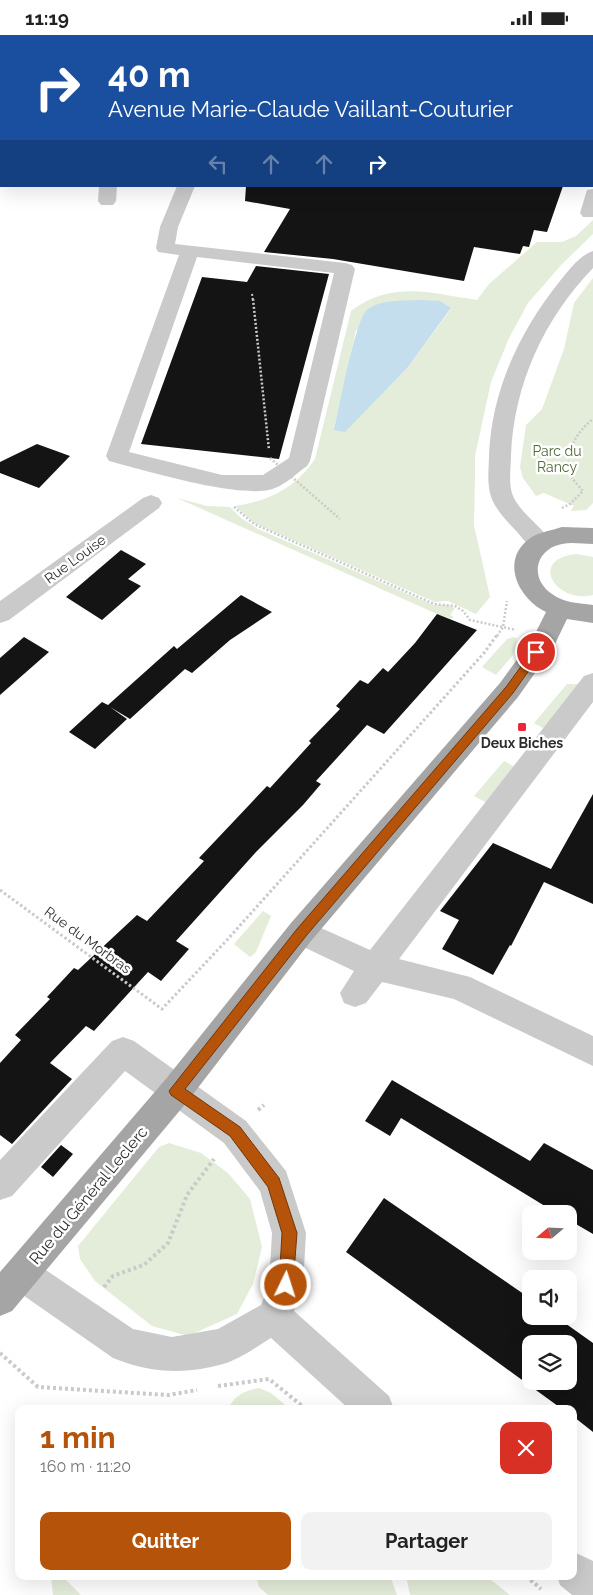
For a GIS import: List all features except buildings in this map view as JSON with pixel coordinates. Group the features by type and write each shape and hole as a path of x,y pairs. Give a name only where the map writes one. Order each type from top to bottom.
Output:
{"main road":[{"path":"593,537 563,534 546,539 526,557 524,572 529,586 542,600 559,609 580,614 593,613"},
{"name":"Rue du Général Leclerc","path":"11,1287 176,1091 302,932 509,690 545,640 559,609"}],"street":[{"path":"186,187 169,227 165,248 187,257 345,269 299,461 268,483 222,482 117,456 187,257"},
{"path":"588,213 593,193"},
{"path":"540,543 502,496 499,442 511,390 523,352 551,307 593,257"},
{"name":"Rue Louise","path":"0,614 151,503"},
{"path":"355,993 593,683"},
{"path":"302,932 376,967 459,987 593,1052"},
{"path":"0,1184 123,1051 176,1091 235,1131 274,1183 290,1233 286,1285 274,1317 223,1346 172,1355 126,1345 82,1315 11,1287"},
{"path":"274,1317 372,1405"}],"path":[{"path":"252,294 270,458 340,519"},
{"path":"555,511 570,504 583,491 571,475 569,461 572,445 585,424 593,419"},
{"path":"242,516 254,524 434,603 448,603 464,610 470,620 522,631"},
{"path":"503,627 507,603 506,595"},
{"name":"Rue du Morbras","path":"0,890 162,1009 227,941 484,653 503,627"},
{"path":"82,1315 113,1276 144,1265 168,1243 187,1195 235,1131 264,1105"},
{"path":"0,1353 38,1387"},
{"path":"546,1580 577,1586"}],"green space":[{"path":"593,220 593,234 562,264 528,303 509,338 491,382 475,456 474,525 490,597 476,614 448,601 435,602 254,523 235,506 260,500 281,491 299,478 315,459 351,311 366,301 396,292 427,292 477,300 489,284 537,242 562,242 576,236","holes":["440,301 451,309 408,367 345,431 334,429 356,330"]},
{"name":"Parc du Rancy","path":"593,278 593,503 586,510 571,511 574,506 544,493 536,496 523,478 520,467 526,425 542,409 564,349 574,303"},
{"path":"177,498 207,506 230,507 241,518 258,529 433,605 448,605 455,608 450,615 454,617 451,619 437,614"},
{"path":"576,554 593,557 593,595 580,596 568,593 559,588 553,580 550,572 553,564 561,558"},
{"path":"517,638 513,655 496,675 482,667 507,639"},
{"path":"567,684 584,684 546,730 534,723"},
{"path":"504,761 517,768 489,804 474,796"},
{"path":"263,911 271,916 256,952 250,957 234,944"},
{"path":"169,1143 201,1153 228,1173 250,1199 262,1247 253,1284 237,1314 188,1336 152,1326 95,1281 80,1259 78,1246 159,1147"},
{"path":"259,1388 271,1393 285,1405 230,1405 238,1396"},
{"path":"51,1580 66,1580 81,1595 53,1595"},
{"path":"257,1580 391,1580 397,1595 268,1595 259,1587"},
{"path":"407,1580 491,1580 510,1595 410,1595"}],"water":[{"path":"440,301 451,308 408,367 345,432 334,430 343,385 362,317 373,306 385,302"}],"place":[{"name":"Deux Biches","path":"522,727"}],"route":[{"path":"286,1285 290,1233 274,1183 235,1131 176,1091 302,932 509,690 536,652"}]}
